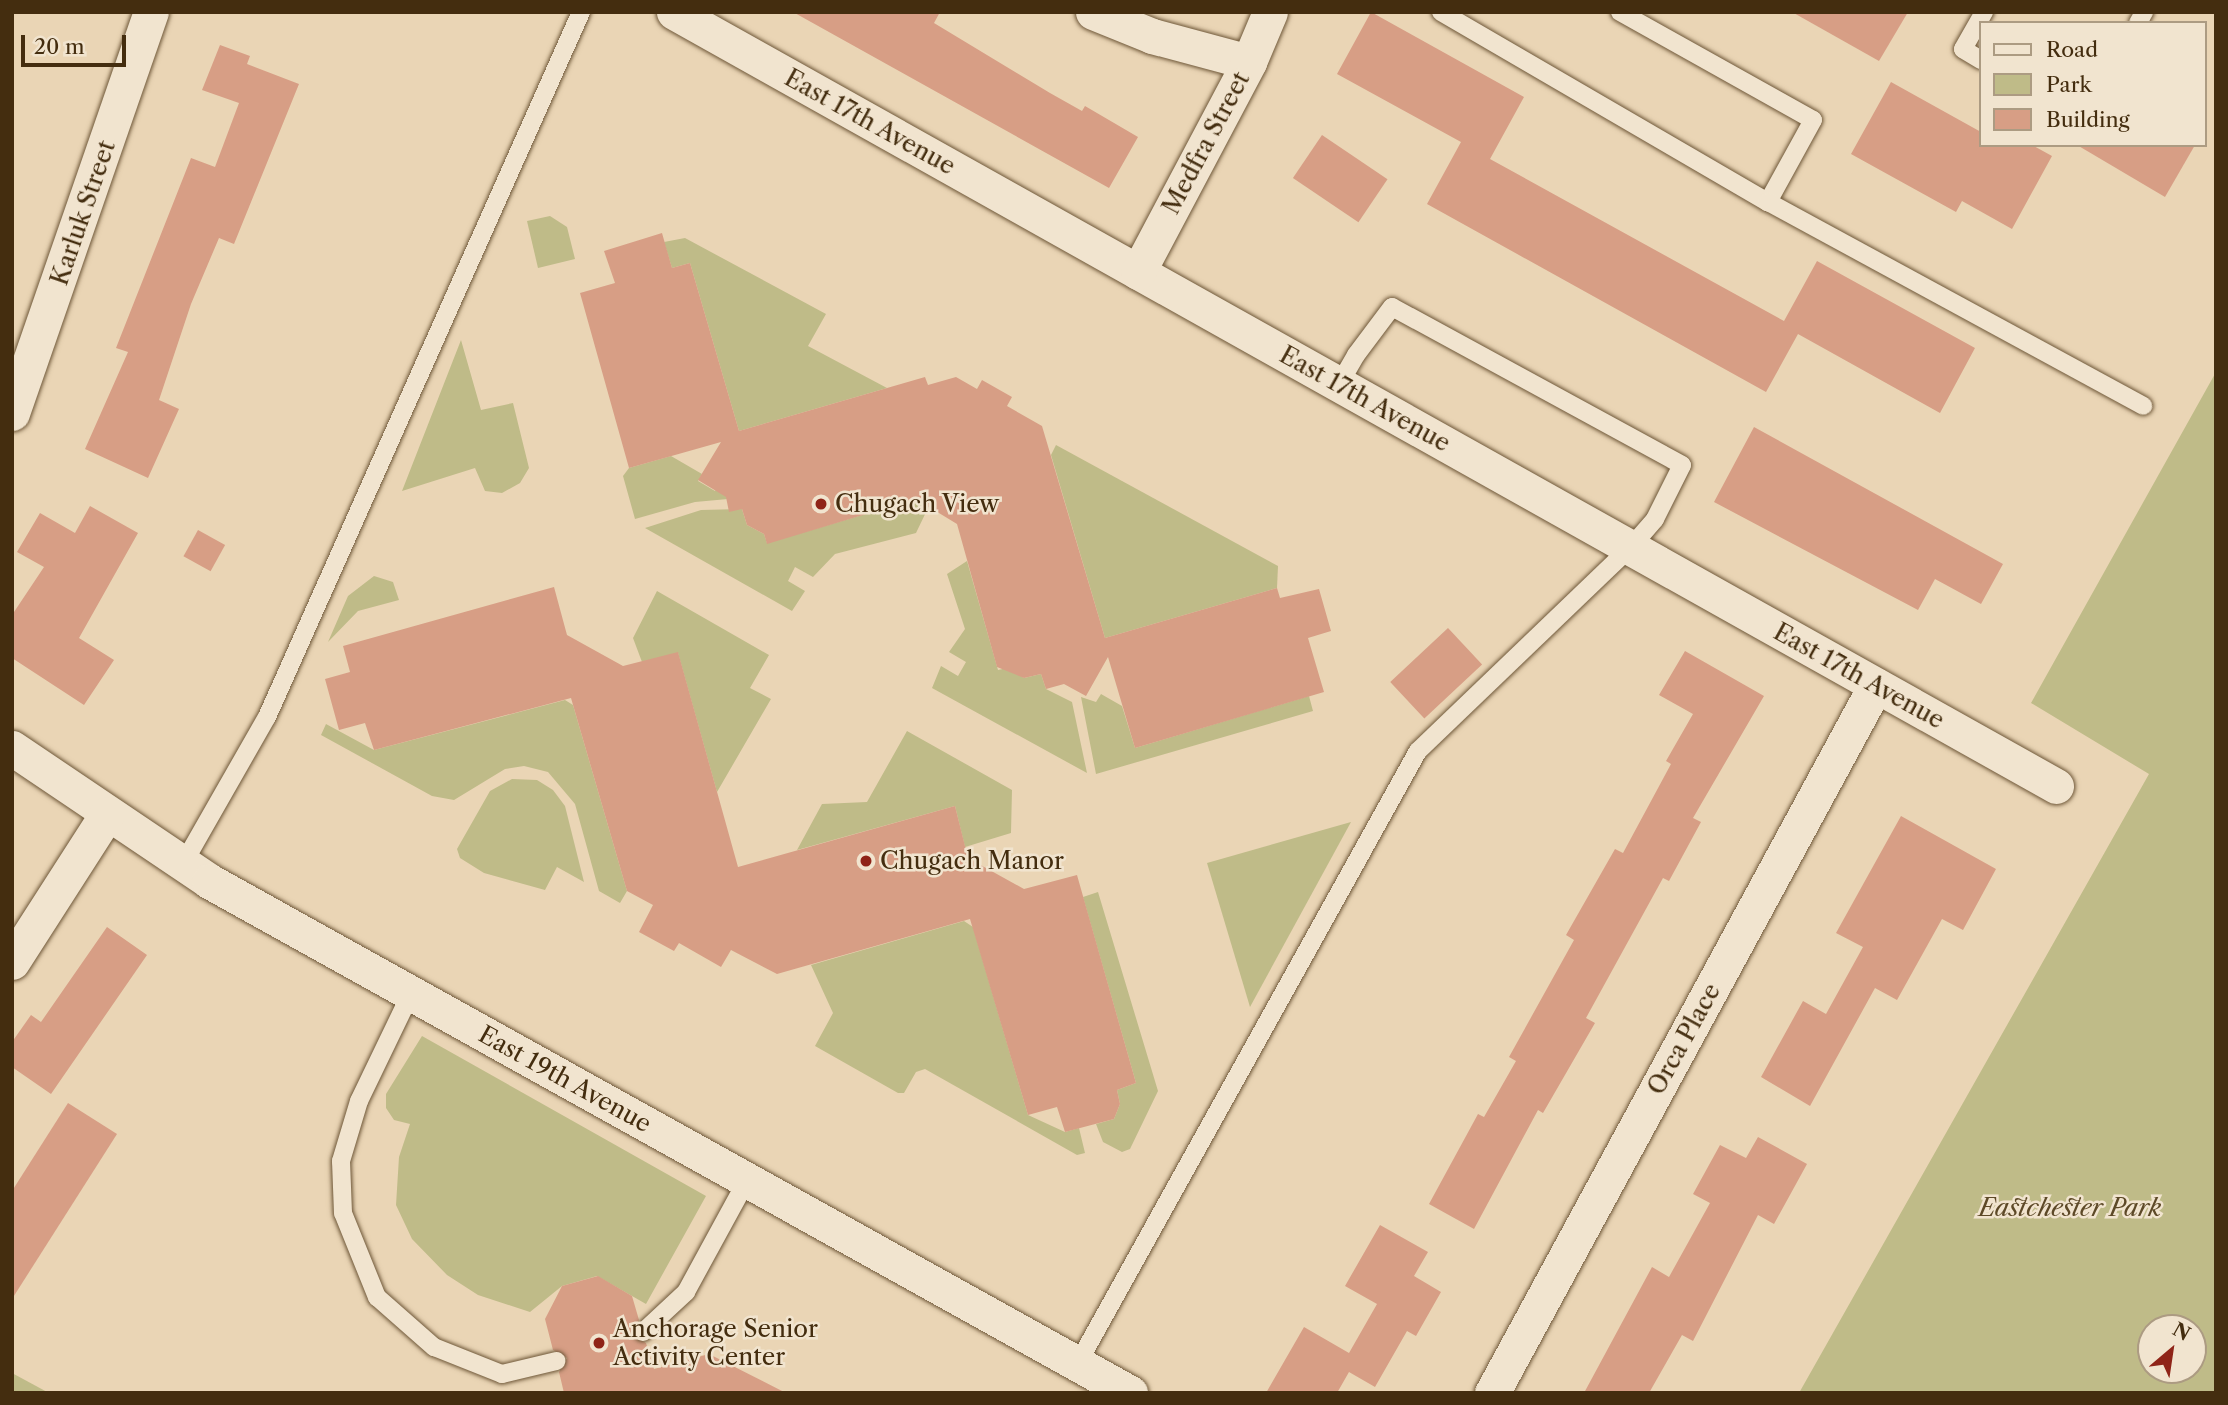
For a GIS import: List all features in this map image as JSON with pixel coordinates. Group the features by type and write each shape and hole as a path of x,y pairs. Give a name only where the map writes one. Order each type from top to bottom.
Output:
{"street":[{"name":"Karluk Street","path":"12,412 151,12"},
{"name":"East 17th Avenue","path":"674,12 2056,786"},
{"path":"1093,12 1152,36 1249,62"},
{"name":"Medfra Street","path":"1138,272 1249,62 1270,12"},
{"name":"Orca Place","path":"1492,1393 1876,685"},
{"name":"East 19th Avenue","path":"12,748 183,864 1129,1393"},
{"path":"12,962 107,814"}],"lane":[{"path":"183,864 267,717 581,12"},
{"path":"1441,12 1768,202 2143,406"},
{"path":"1620,12 1813,120 1768,202"},
{"path":"1980,59 1963,49 1984,12"},
{"path":"1078,1363 1418,751 1630,548 1655,519 1682,465 1392,307 1356,355 1339,385"},
{"path":"411,993 359,1101 341,1161 348,1225 377,1297 434,1347 502,1374 556,1361"},
{"path":"643,1332 686,1292 747,1180"}],"green space":[{"path":"550,216 567,227 575,259 538,268 527,221"},
{"path":"685,238 826,314 808,346 887,388 739,431 690,263 672,268 664,242"},
{"path":"461,340 481,410 513,403 529,468 520,483 502,493 485,491 475,468 402,491"},
{"name":"Eastchester Park","path":"2216,372 2216,1393 1799,1393 2149,774 2031,703"},
{"path":"1056,445 1278,566 1277,588 1105,638 1051,455"},
{"path":"671,456 702,474 698,481 715,491 720,483 739,498 695,502 635,519 623,476 629,468"},
{"path":"927,496 929,506 916,533 835,554 813,577 795,567 788,581 805,591 792,611 645,528 701,510 742,509 747,525 764,534 767,543"},
{"path":"967,561 998,670 1007,668 1024,678 1041,674 1046,689 1072,702 1087,773 932,688 941,666 958,676 966,662 949,652 965,629 947,574"},
{"path":"374,576 393,582 399,600 358,611 328,642 348,596"},
{"path":"657,591 769,655 750,688 771,699 717,792 678,653 642,662 633,638"},
{"path":"1101,694 1122,706 1135,748 1309,696 1313,711 1096,774 1081,697 1096,702"},
{"path":"565,700 573,705 627,891 620,903 599,891 575,804 548,772 524,766 505,769 454,800 432,796 321,735 326,724 374,750"},
{"path":"907,731 1012,790 1011,833 965,847 955,806 797,850 822,804 867,802"},
{"path":"512,779 537,780 553,790 565,806 584,882 557,867 545,890 484,873 460,858 457,849 490,791"},
{"path":"1351,822 1250,1007 1207,863"},
{"path":"1098,892 1158,1091 1130,1149 1122,1152 1103,1142 1096,1124 1114,1119 1120,1104 1117,1090 1136,1083 1083,897"},
{"path":"964,921 973,927 1028,1115 1065,1132 1079,1128 1085,1153 1077,1155 925,1069 916,1072 904,1093 898,1093 815,1046 833,1013 811,965"},
{"path":"422,1036 706,1196 646,1304 597,1276 562,1286 530,1312 478,1295 447,1275 412,1239 396,1205 399,1157 410,1124 394,1120 386,1108 386,1094"},
{"path":"12,1373 49,1393 12,1393"}],"building":[{"path":"793,12 940,12 934,23 1082,111 1085,106 1138,137 1109,188"},
{"path":"1371,12 1524,97 1490,159 1784,321 1817,261 1975,348 1940,413 1798,334 1766,392 1427,204 1461,142 1337,74"},
{"path":"1792,12 1908,12 1879,61"},
{"path":"220,45 250,56 247,64 299,84 234,244 219,238 191,304 159,400 179,409 148,478 85,449 128,352 116,348 191,158 215,167 239,103 202,90"},
{"path":"1891,82 1980,131 1980,147 2036,147 2052,156 2012,229 1962,201 1956,212 1851,154"},
{"path":"1322,135 1387,179 1358,222 1293,178"},
{"path":"2080,147 2194,147 2165,197"},
{"name":"Chugach View","path":"662,233 672,268 690,263 739,431 925,377 928,385 956,377 977,389 982,380 1012,397 1007,406 1042,426 1105,638 1277,588 1280,598 1319,589 1331,631 1308,638 1324,692 1135,748 1108,657 1086,696 1064,684 1046,689 1041,674 1024,678 997,667 957,524 916,499 767,544 764,534 747,525 742,509 729,512 726,497 698,480 721,442 629,468 580,293 615,283 604,251"},
{"path":"1754,427 2003,564 1981,604 1935,579 1918,610 1714,502"},
{"path":"90,506 138,533 79,638 114,660 84,705 12,658 12,615 44,567 17,552 40,513 75,533"},
{"path":"198,530 225,545 211,571 183,556"},
{"name":"Chugach Manor","path":"554,587 567,635 623,666 678,652 738,867 955,806 968,858 1024,889 1077,875 1136,1083 1117,1090 1120,1104 1114,1119 1065,1132 1057,1107 1028,1115 970,919 777,974 731,950 721,967 679,943 674,951 639,932 653,905 627,891 571,698 374,750 365,723 339,730 325,679 350,672 343,646"},
{"path":"1448,628 1482,665 1424,718 1390,682"},
{"path":"1685,651 1764,696 1693,818 1701,822 1669,881 1663,878 1586,1018 1595,1023 1543,1113 1538,1110 1474,1229 1429,1204 1478,1114 1484,1117 1516,1061 1509,1057 1574,940 1566,935 1615,849 1623,853 1671,764 1666,761 1693,714 1659,695"},
{"path":"1901,816 1996,869 1963,930 1942,919 1897,1000 1875,988 1810,1106 1761,1077 1803,1001 1826,1014 1863,947 1836,933"},
{"path":"107,927 147,955 51,1094 12,1067 12,1042 31,1015 41,1022"},
{"path":"68,1103 117,1134 12,1299 12,1191"},
{"path":"1758,1137 1807,1164 1774,1224 1758,1215 1693,1341 1682,1335 1649,1393 1584,1393 1652,1267 1669,1277 1710,1203 1693,1194 1720,1145 1746,1158"},
{"path":"1380,1225 1428,1252 1414,1276 1441,1292 1416,1336 1407,1331 1375,1387 1349,1372 1337,1393 1266,1393 1304,1327 1349,1353 1377,1304 1345,1286"},
{"name":"Anchorage Senior Activity Center","path":"598,1276 632,1296 639,1320 632,1335 646,1343 654,1369 709,1354 786,1393 564,1393 559,1372 567,1358 553,1350 545,1319 562,1286"}],"place":[{"name":"Chugach View","path":"821,504"},
{"name":"Chugach Manor","path":"866,861"},
{"name":"Anchorage Senior Activity Center","path":"599,1343"}]}
